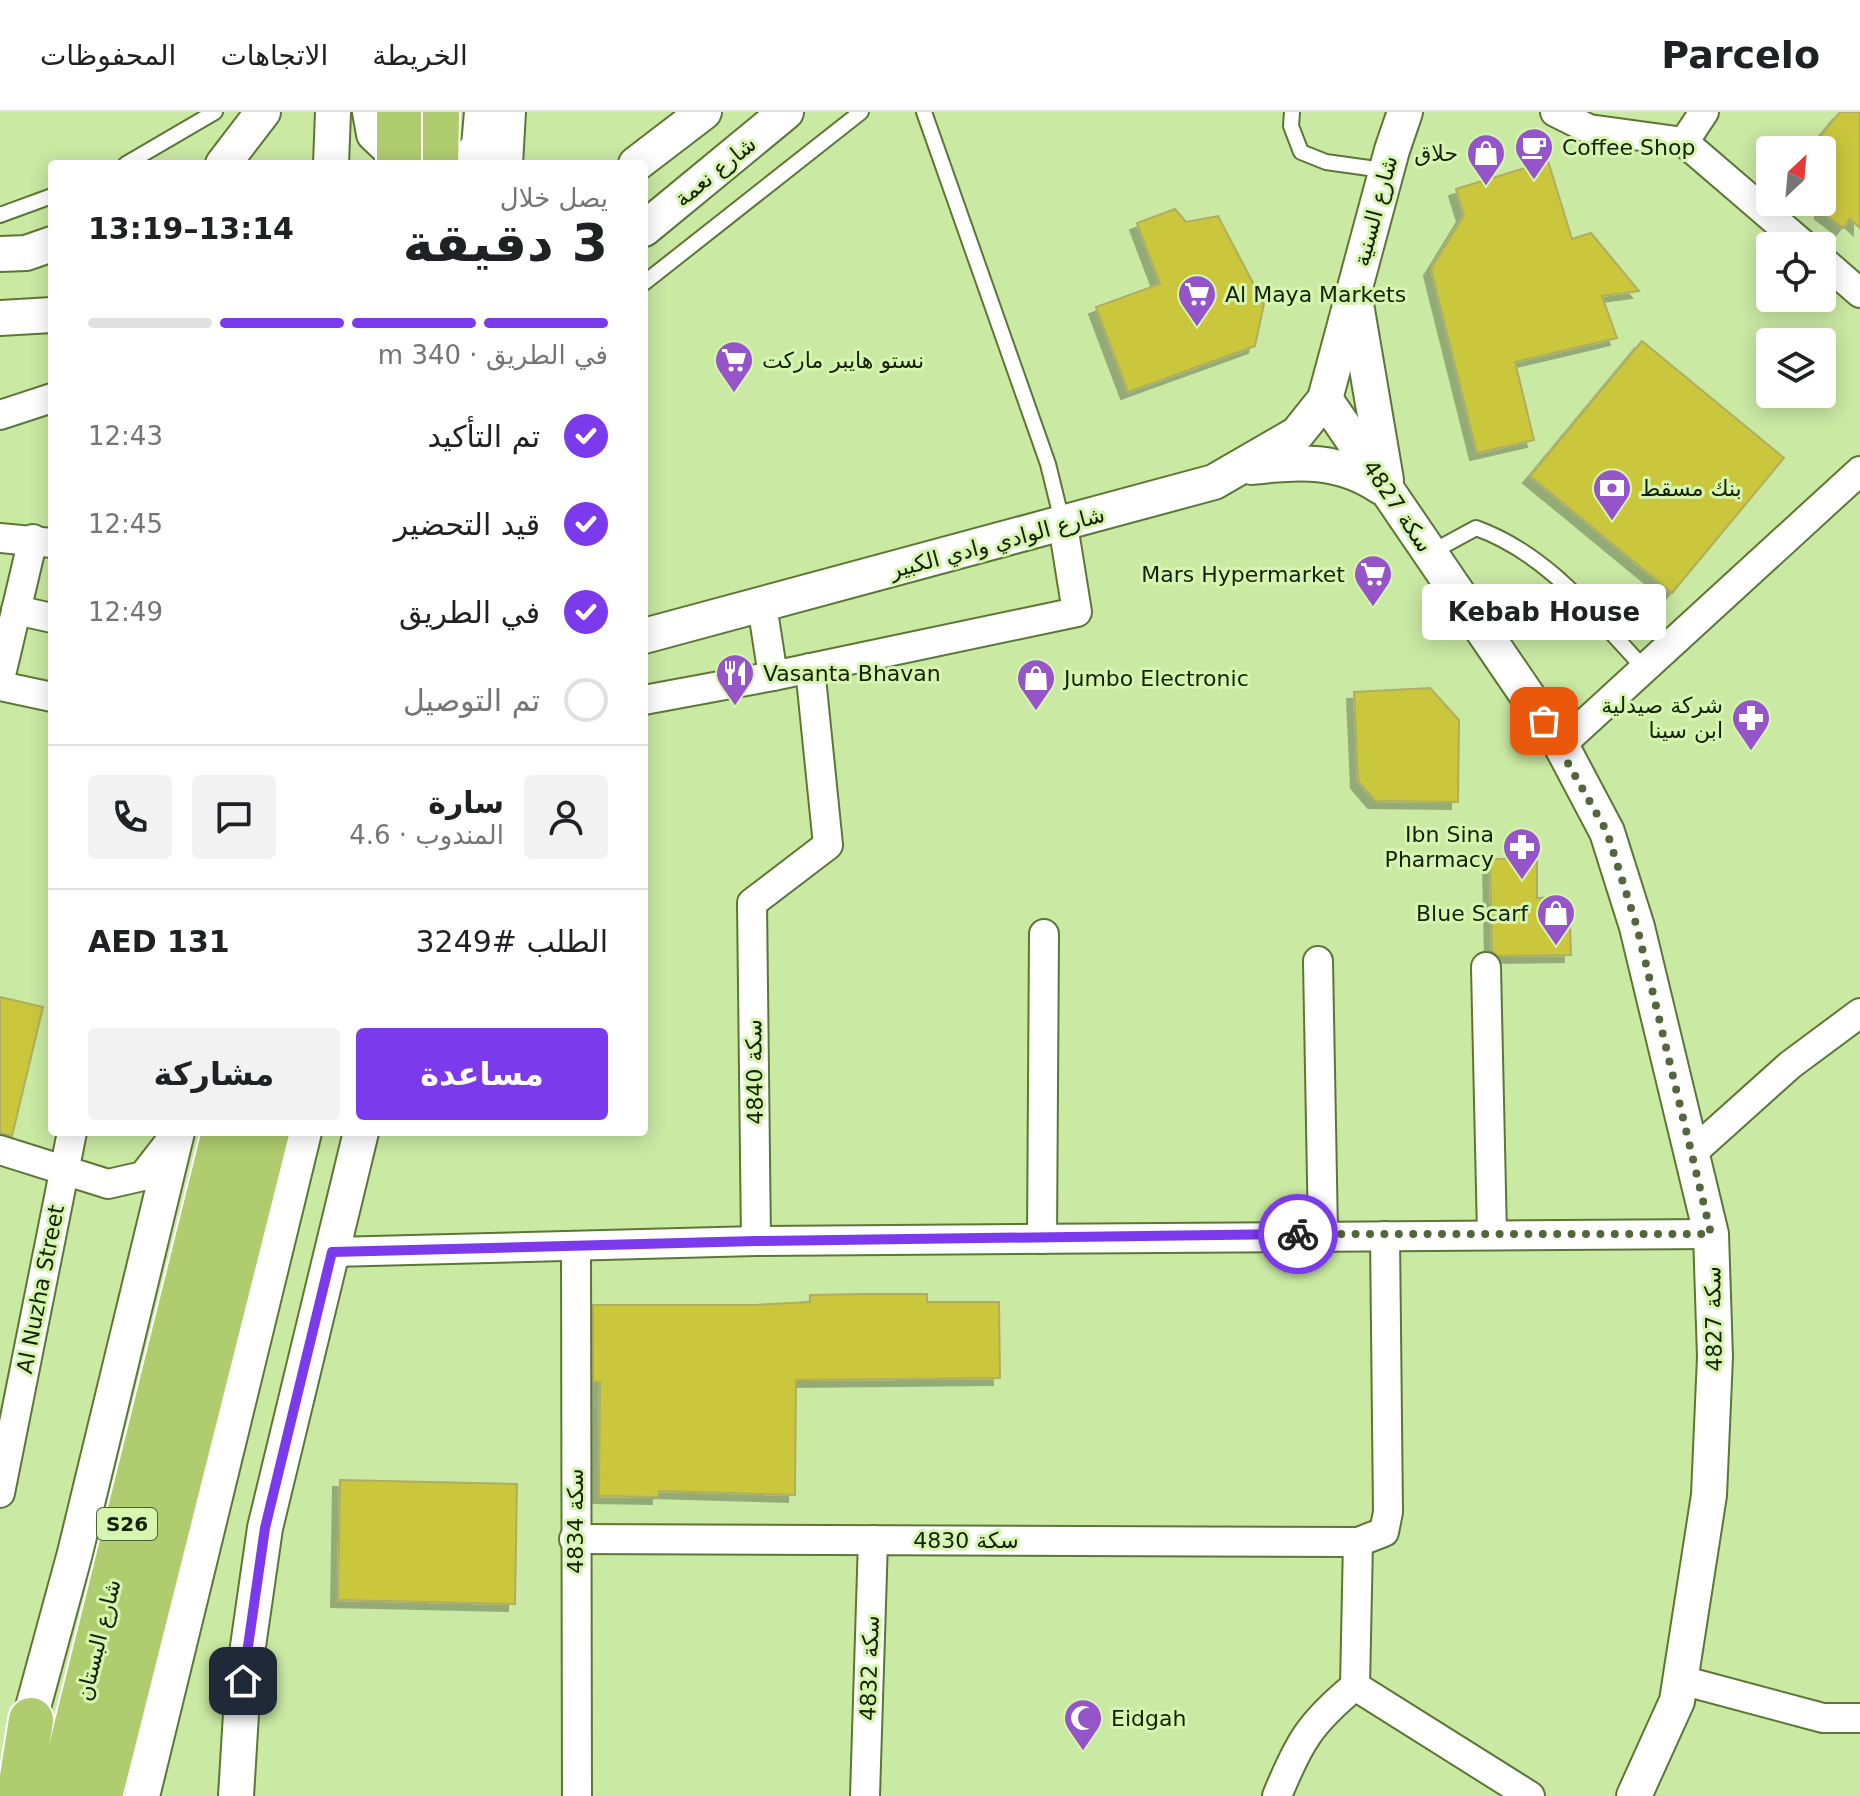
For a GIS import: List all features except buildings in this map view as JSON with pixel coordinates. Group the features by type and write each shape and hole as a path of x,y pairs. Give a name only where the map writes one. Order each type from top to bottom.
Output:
{"main road":[{"path":"399,112 399,160"},
{"path":"436,160 437,112"},
{"name":"S26","path":"214,1257 224,1136"},
{"name":"S26","path":"214,1257 265,1136"},
{"name":"شارع البستان","path":"59,1796 214,1257"},
{"name":"شارع البستان","path":"100,1796 214,1257"},
{"path":"19,1796 31,1720"}],"street":[{"path":"226,160 263,112"},
{"path":"331,160 333,112"},
{"path":"370,112 374,134 405,160"},
{"path":"467,160 479,146 482,112"},
{"path":"505,160 508,112"},
{"path":"641,160 704,112"},
{"name":"شارع نعمة","path":"648,226 786,112"},
{"name":"شارع السنية","path":"1325,399 1380,112"},
{"name":"شارع السنية","path":"1325,399 1405,112"},
{"path":"1555,112 1589,129 1684,142 1789,232"},
{"path":"1684,142 1704,112"},
{"path":"648,242 696,188"},
{"path":"1836,272 1860,293"},
{"path":"1354,291 1388,493"},
{"path":"0,318 48,315"},
{"path":"0,415 48,399"},
{"name":"شارع الوادي وادي الكبير","path":"648,635 1214,482 1297,434 1325,399"},
{"name":"سكة 4827","path":"1325,399 1561,745 1611,845 1637,927 1711,1234 1715,1357 1709,1495 1677,1701 1634,1796"},
{"path":"1239,469 1305,462 1335,465 1360,472 1388,493"},
{"path":"1561,745 1644,668 1855,484"},
{"path":"648,699 1077,612 1063,525"},
{"path":"0,538 42,541 16,610 0,679"},
{"path":"762,605 773,676"},
{"path":"16,610 48,617"},
{"name":"سكة 4840","path":"756,1241 752,903 828,845 810,668"},
{"path":"0,686 48,696"},
{"path":"1042,1239 1044,934"},
{"path":"1318,961 1323,1234"},
{"path":"1486,967 1492,1235"},
{"path":"1692,1153 1790,1065 1860,1013"},
{"name":"Al Nuzha Street","path":"0,1493 71,1136"},
{"path":"0,1150 108,1184 143,1176 174,1136"},
{"path":"6,1796 31,1720 176,1136"},
{"path":"142,1796 303,1136"},
{"path":"236,1796 243,1681 265,1528 360,1136"},
{"path":"332,1252 756,1241 1323,1234 1711,1234"},
{"path":"1277,1796 1296,1749 1319,1715 1355,1686 1358,1542 1384,1532 1388,1512 1385,1236"},
{"name":"سكة 4834","path":"576,1246 574,1539 577,1796"},
{"name":"سكة 4830","path":"574,1539 1358,1542"},
{"name":"سكة 4832","path":"865,1796 873,1540"},
{"path":"1681,1680 1823,1718 1860,1718"},
{"path":"1355,1686 1530,1796"}],"lane":[{"path":"133,160 215,112"},
{"path":"648,280 861,112"},
{"path":"924,112 1048,464 1063,525"},
{"path":"1292,112 1291,126 1301,152 1326,162 1369,168"},
{"path":"0,215 48,197"},
{"path":"1430,553 1476,528 1523,548 1571,590 1644,668"}],"way so far":[{"path":"1298,1234 1711,1234 1637,927 1607,832 1561,745 1544,721"}],"place":[{"name":"Coffee Shop","path":"1534,181"},
{"name":"حلاق","path":"1486,187"},
{"name":"Al Maya Markets","path":"1197,328"},
{"name":"نستو هايبر ماركت","path":"734,394"},
{"name":"بنك مسقط","path":"1612,522"},
{"name":"Mars Hypermarket","path":"1373,608"},
{"name":"Vasanta Bhavan","path":"735,707"},
{"name":"Jumbo Electronic","path":"1036,712"},
{"name":"Kebab House","path":"1544,721"},
{"name":"شركة صيدلية ابن سينا","path":"1751,752"},
{"name":"Ibn Sina Pharmacy","path":"1522,881"},
{"name":"Blue Scarf","path":"1556,947"},
{"name":"Eidgah","path":"1083,1752"}],"route":[{"path":"243,1681 265,1528 332,1252 756,1241 1298,1234"}]}
